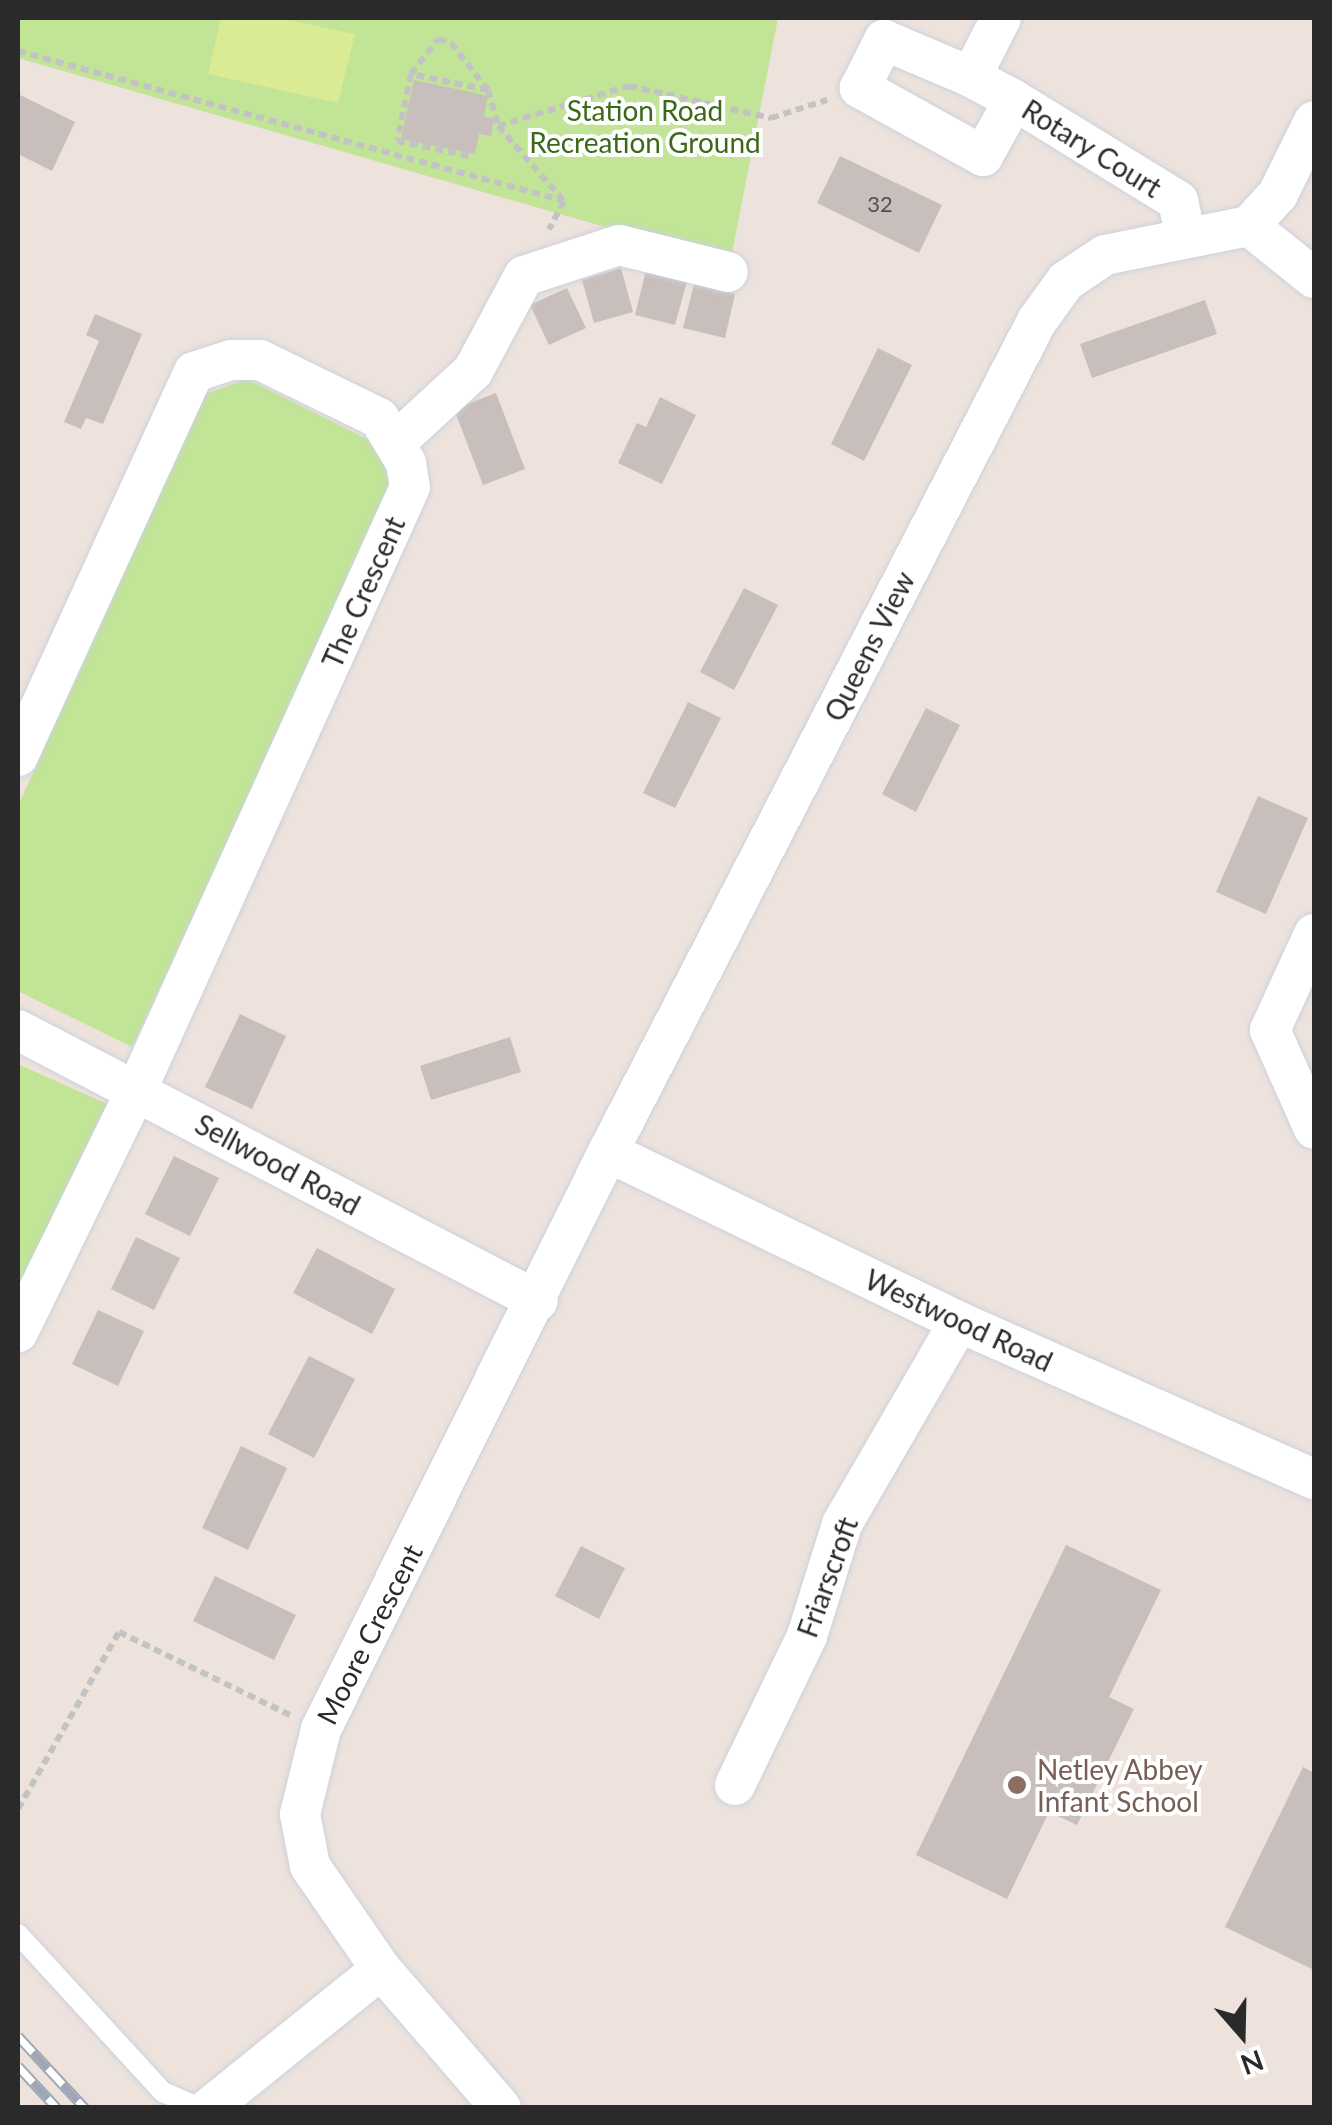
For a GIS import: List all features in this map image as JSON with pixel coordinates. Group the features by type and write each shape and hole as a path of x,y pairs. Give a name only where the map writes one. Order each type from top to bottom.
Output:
{"street":[{"path":"972,77 1001,18"},
{"name":"Rotary Court","path":"860,88 884,40 972,77 1178,202 1186,238"},
{"path":"860,88 983,156 1014,100"},
{"path":"1314,121 1278,194 1249,226 1314,278"},
{"name":"Queens View","path":"538,1302 608,1152 1037,321 1066,281 1104,255 1249,226"},
{"path":"18,756 194,372 231,360 260,360 378,418 396,442 473,371 524,276 619,245 728,272"},
{"name":"The Crescent","path":"18,1332 137,1089 410,487 396,442"},
{"path":"1314,934 1270,1030 1314,1130"},
{"name":"Sellwood Road","path":"18,1030 538,1302"},
{"name":"Westwood Road","path":"608,1152 959,1322 1314,1479"},
{"name":"Moore Crescent","path":"501,2108 382,1969 310,1866 300,1814 320,1730 538,1302"},
{"name":"Friarscroft","path":"735,1785 807,1636 842,1524 959,1322"},
{"path":"208,2108 382,1969"}],"lane":[{"path":"18,1934 163,2092 200,2108"}],"path":[{"path":"470,156 397,141 411,74 438,39 451,43 488,90 498,126 564,201"},
{"path":"18,50 564,201"},
{"path":"411,74 488,90"},
{"path":"498,126 629,86 771,118 851,96 860,88"},
{"path":"524,276 564,201"},
{"path":"18,1809 119,1632 320,1730"}],"green space":[{"name":"Station Road Recreation Ground","path":"18,18 778,18 730,263 18,58"},
{"path":"221,18 278,18 355,34 338,103 208,74"},
{"path":"247,379 377,444 392,490 132,1047 18,991 18,806 203,395"},
{"path":"18,1064 107,1104 18,1288"}],"building":[{"path":"414,80 488,96 484,116 494,119 491,136 479,134 475,154 401,139"},
{"path":"18,94 75,122 52,171 18,154"},
{"path":"840,156 942,205 919,253 817,203"},
{"path":"621,268 633,312 594,323 582,280"},
{"path":"646,270 687,281 675,325 635,315"},
{"path":"694,284 735,294 725,338 683,328"},
{"path":"567,288 586,328 549,345 530,305"},
{"path":"1205,300 1217,334 1092,378 1080,344"},
{"path":"95,314 142,334 103,424 86,418 81,429 64,422 99,341 86,335"},
{"path":"878,348 912,365 864,461 831,444"},
{"path":"496,393 525,469 483,485 454,409"},
{"path":"660,397 696,415 662,484 618,463 637,423 646,427"},
{"path":"744,588 778,605 734,690 700,672"},
{"path":"688,702 721,718 675,808 643,793"},
{"path":"926,708 960,725 916,812 882,794"},
{"path":"1258,796 1308,818 1266,914 1216,892"},
{"path":"240,1014 286,1036 252,1109 205,1087"},
{"path":"510,1037 521,1072 431,1100 420,1066"},
{"path":"174,1156 219,1178 190,1236 145,1214"},
{"path":"136,1237 180,1258 154,1310 111,1289"},
{"path":"317,1248 395,1289 372,1334 293,1293"},
{"path":"98,1310 144,1331 118,1386 72,1364"},
{"path":"309,1356 355,1379 314,1458 268,1434"},
{"path":"241,1446 287,1468 248,1550 202,1528"},
{"path":"1066,1545 1161,1590 1109,1697 1134,1709 1077,1825 1049,1812 1007,1899 916,1855"},
{"path":"581,1546 625,1568 599,1619 555,1596"},
{"path":"215,1576 296,1615 274,1660 193,1621"},
{"path":"1303,1767 1314,1773 1314,1970 1225,1927"}],"railway":[{"path":"18,2036 85,2108"},
{"path":"18,2066 57,2108"}],"place":[{"name":"Netley Abbey Infant School","path":"1017,1785"}]}
